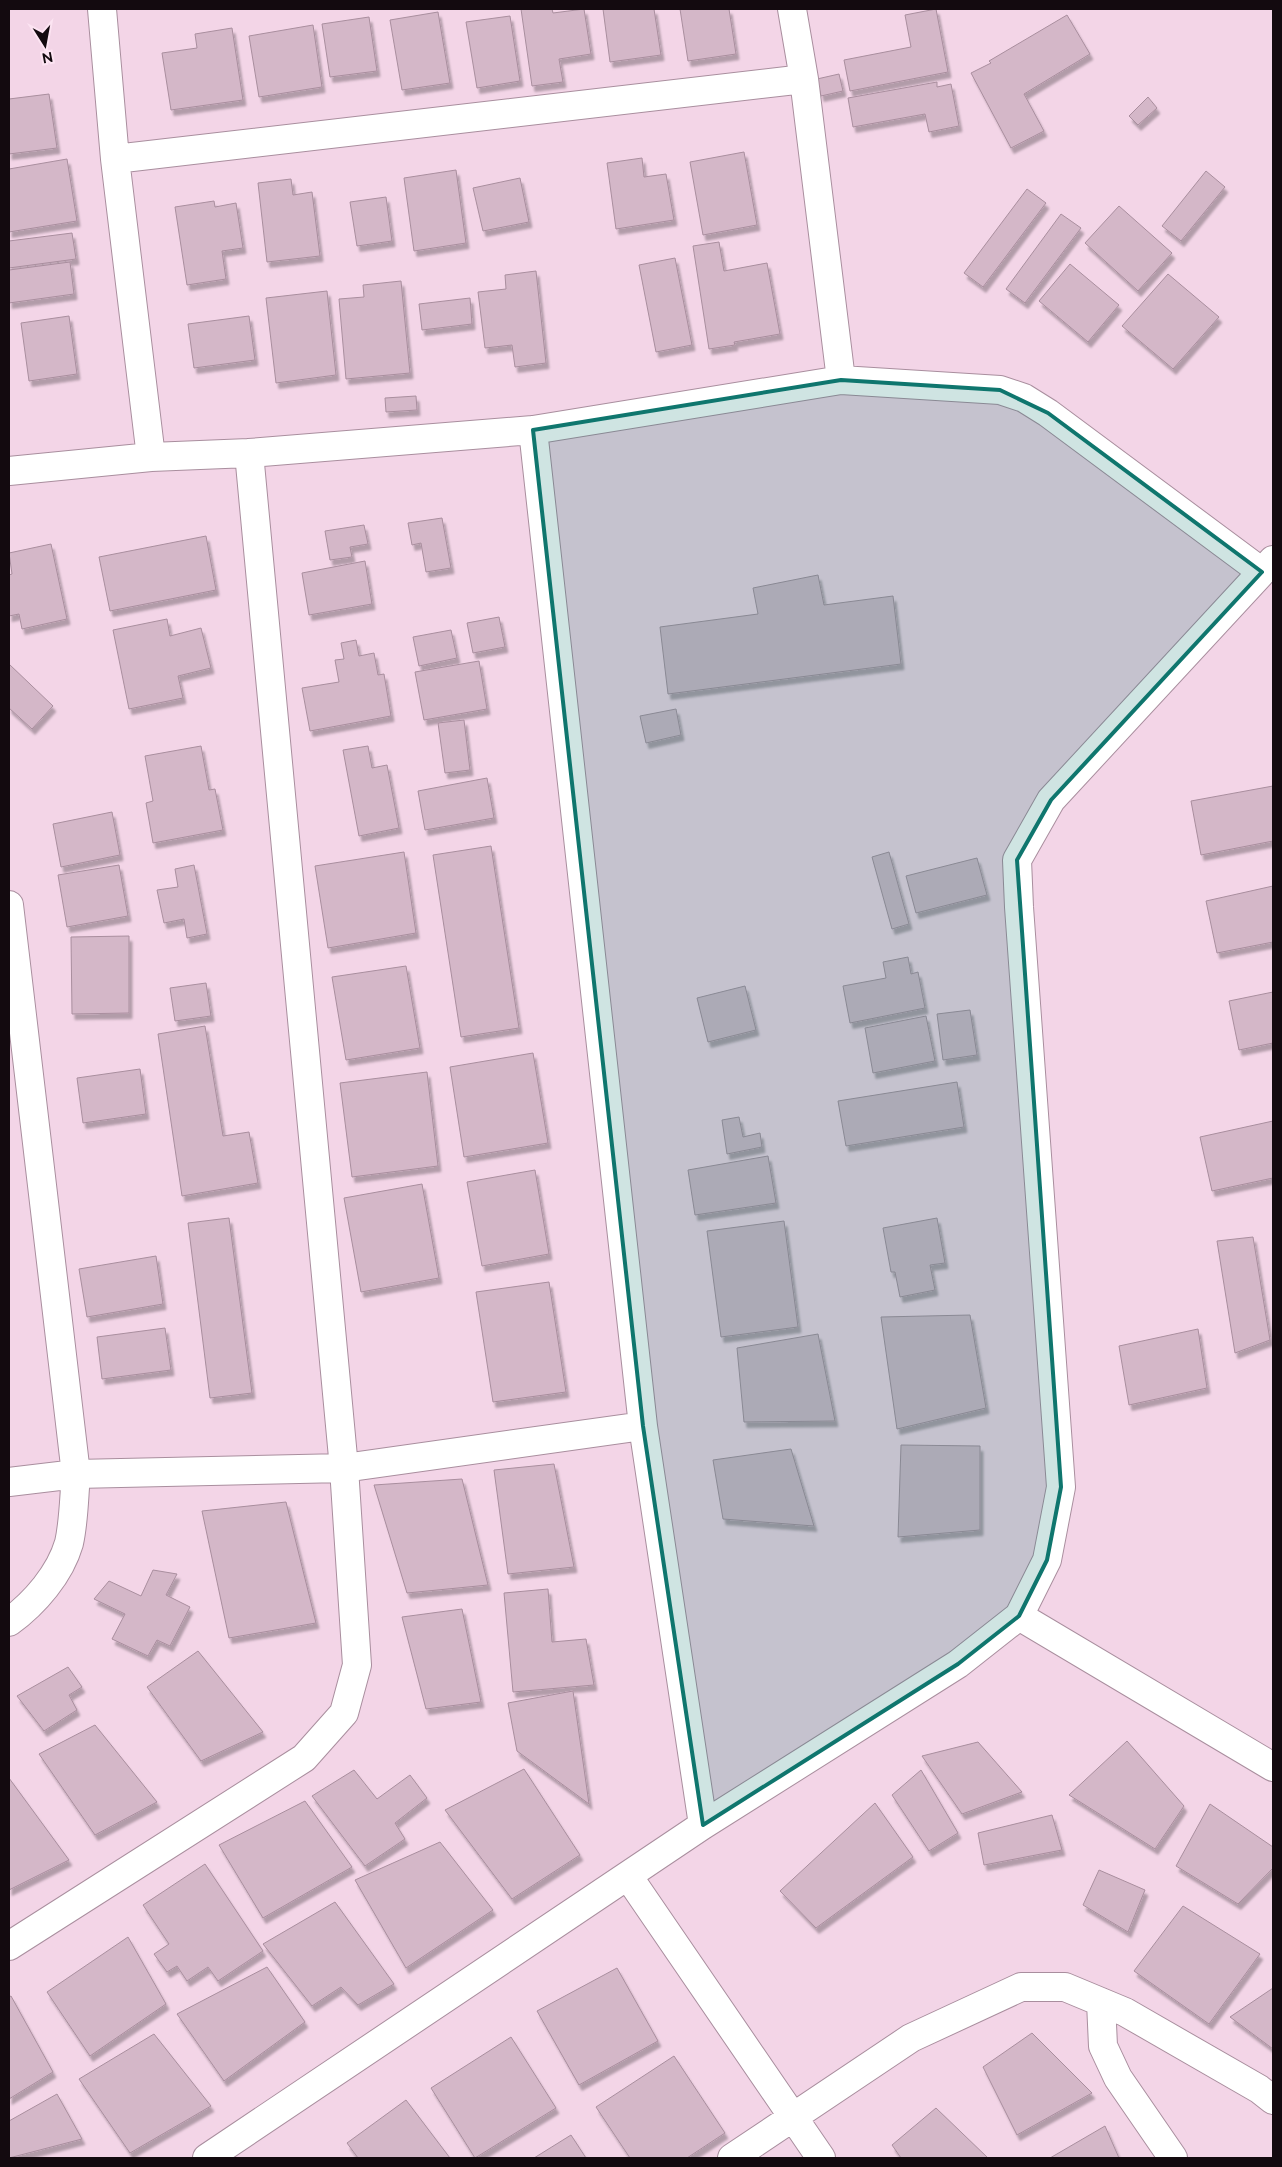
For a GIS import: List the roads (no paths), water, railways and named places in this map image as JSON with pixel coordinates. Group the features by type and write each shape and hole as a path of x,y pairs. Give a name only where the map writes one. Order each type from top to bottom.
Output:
{"street":[{"path":"102,9 115,160 151,456"},
{"path":"792,9 804,79 841,380"},
{"path":"115,160 804,79"},
{"path":"9,471 151,456 249,453 533,430 841,380 1000,390 1024,398 1048,413 1268,566 1051,800 1018,860 1018,907 1061,1487 1047,1560 1019,1616 958,1664 703,1825 207,2158"},
{"path":"533,430 643,1426 703,1825"},
{"path":"9,1946 304,1758 344,1713 358,1665 344,1468 249,453"},
{"path":"9,905 76,1474 68,1543 57,1568 40,1595 9,1622"},
{"path":"9,1482 76,1474 344,1468 643,1426"},
{"path":"1019,1616 1273,1767"},
{"path":"628,1876 821,2158"},
{"path":"732,2158 911,2038 1021,1987 1065,1987 1100,2002 1133,2017 1273,2100"},
{"path":"1100,2002 1103,2046 1118,2078 1173,2158"}]}
